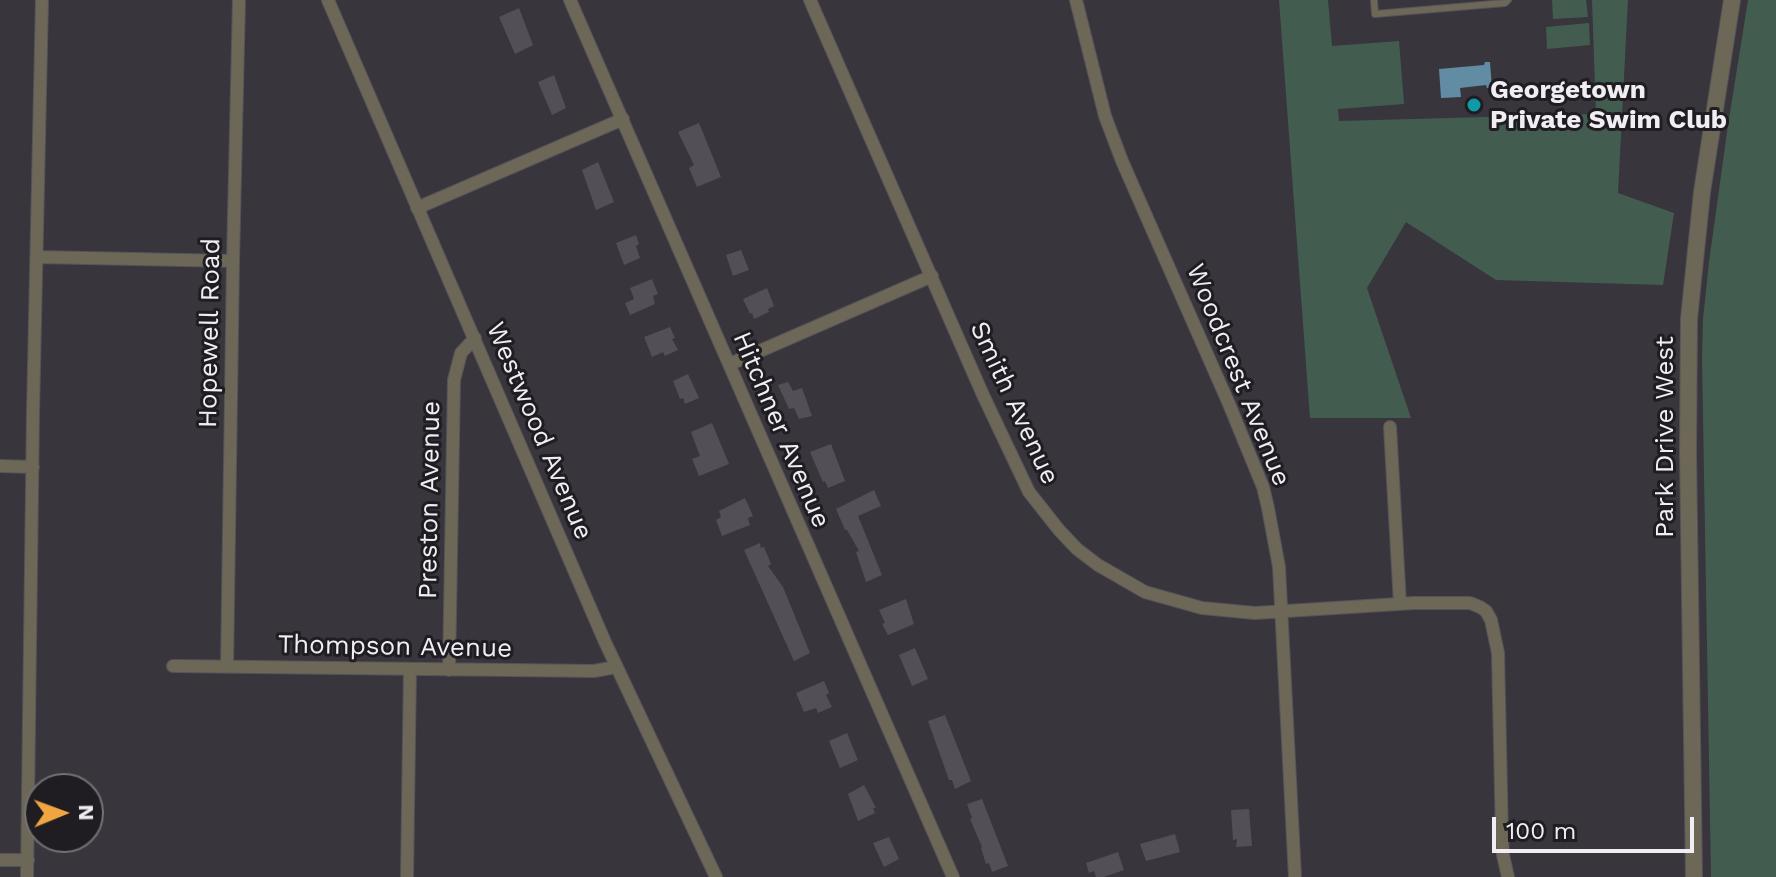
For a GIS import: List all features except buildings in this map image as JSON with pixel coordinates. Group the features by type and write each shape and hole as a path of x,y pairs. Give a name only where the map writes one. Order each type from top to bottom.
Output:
{"street":[{"path":"27,877 42,0"},
{"name":"Hopewell Road","path":"227,667 239,0"},
{"name":"Westwood Avenue","path":"328,0 616,667 716,877"},
{"name":"Hitchner Avenue","path":"570,0 953,877"},
{"name":"Smith Avenue","path":"810,0 983,395 1029,492 1077,549 1145,592 1202,608 1255,613 1470,603 1486,611 1498,653 1502,838 1508,877"},
{"name":"Woodcrest Avenue","path":"1076,0 1109,128 1263,487 1279,567 1295,877"},
{"name":"Park Drive West","path":"1694,877 1689,319 1702,192 1732,0"},
{"path":"417,208 623,119"},
{"path":"37,257 233,261"},
{"path":"730,364 932,276"},
{"name":"Preston Avenue","path":"449,670 454,380 461,353 475,338"},
{"path":"1390,427 1400,604"},
{"path":"0,466 33,467"},
{"name":"Thompson Avenue","path":"173,666 594,671 616,667"},
{"path":"407,877 410,669"},
{"path":"0,860 28,860"}],"lane":[{"path":"1374,0 1375,14 1505,3 1508,0"}],"green space":[{"path":"1279,0 1328,0 1332,46 1399,41 1404,104 1338,109 1339,121 1596,114 1592,0 1628,0 1618,193 1674,213 1663,285 1496,280 1406,222 1367,288 1411,418 1310,418"},
{"path":"1552,0 1586,0 1588,17 1553,19"},
{"path":"1748,0 1776,0 1776,877 1711,877 1703,319"},
{"path":"1589,23 1590,45 1547,49 1546,27"}],"water":[{"path":"1490,62 1492,88 1486,85 1460,88 1461,97 1441,98 1439,69 1484,65"}],"place":[{"name":"Georgetown Private Swim Club","path":"1474,105"}]}
